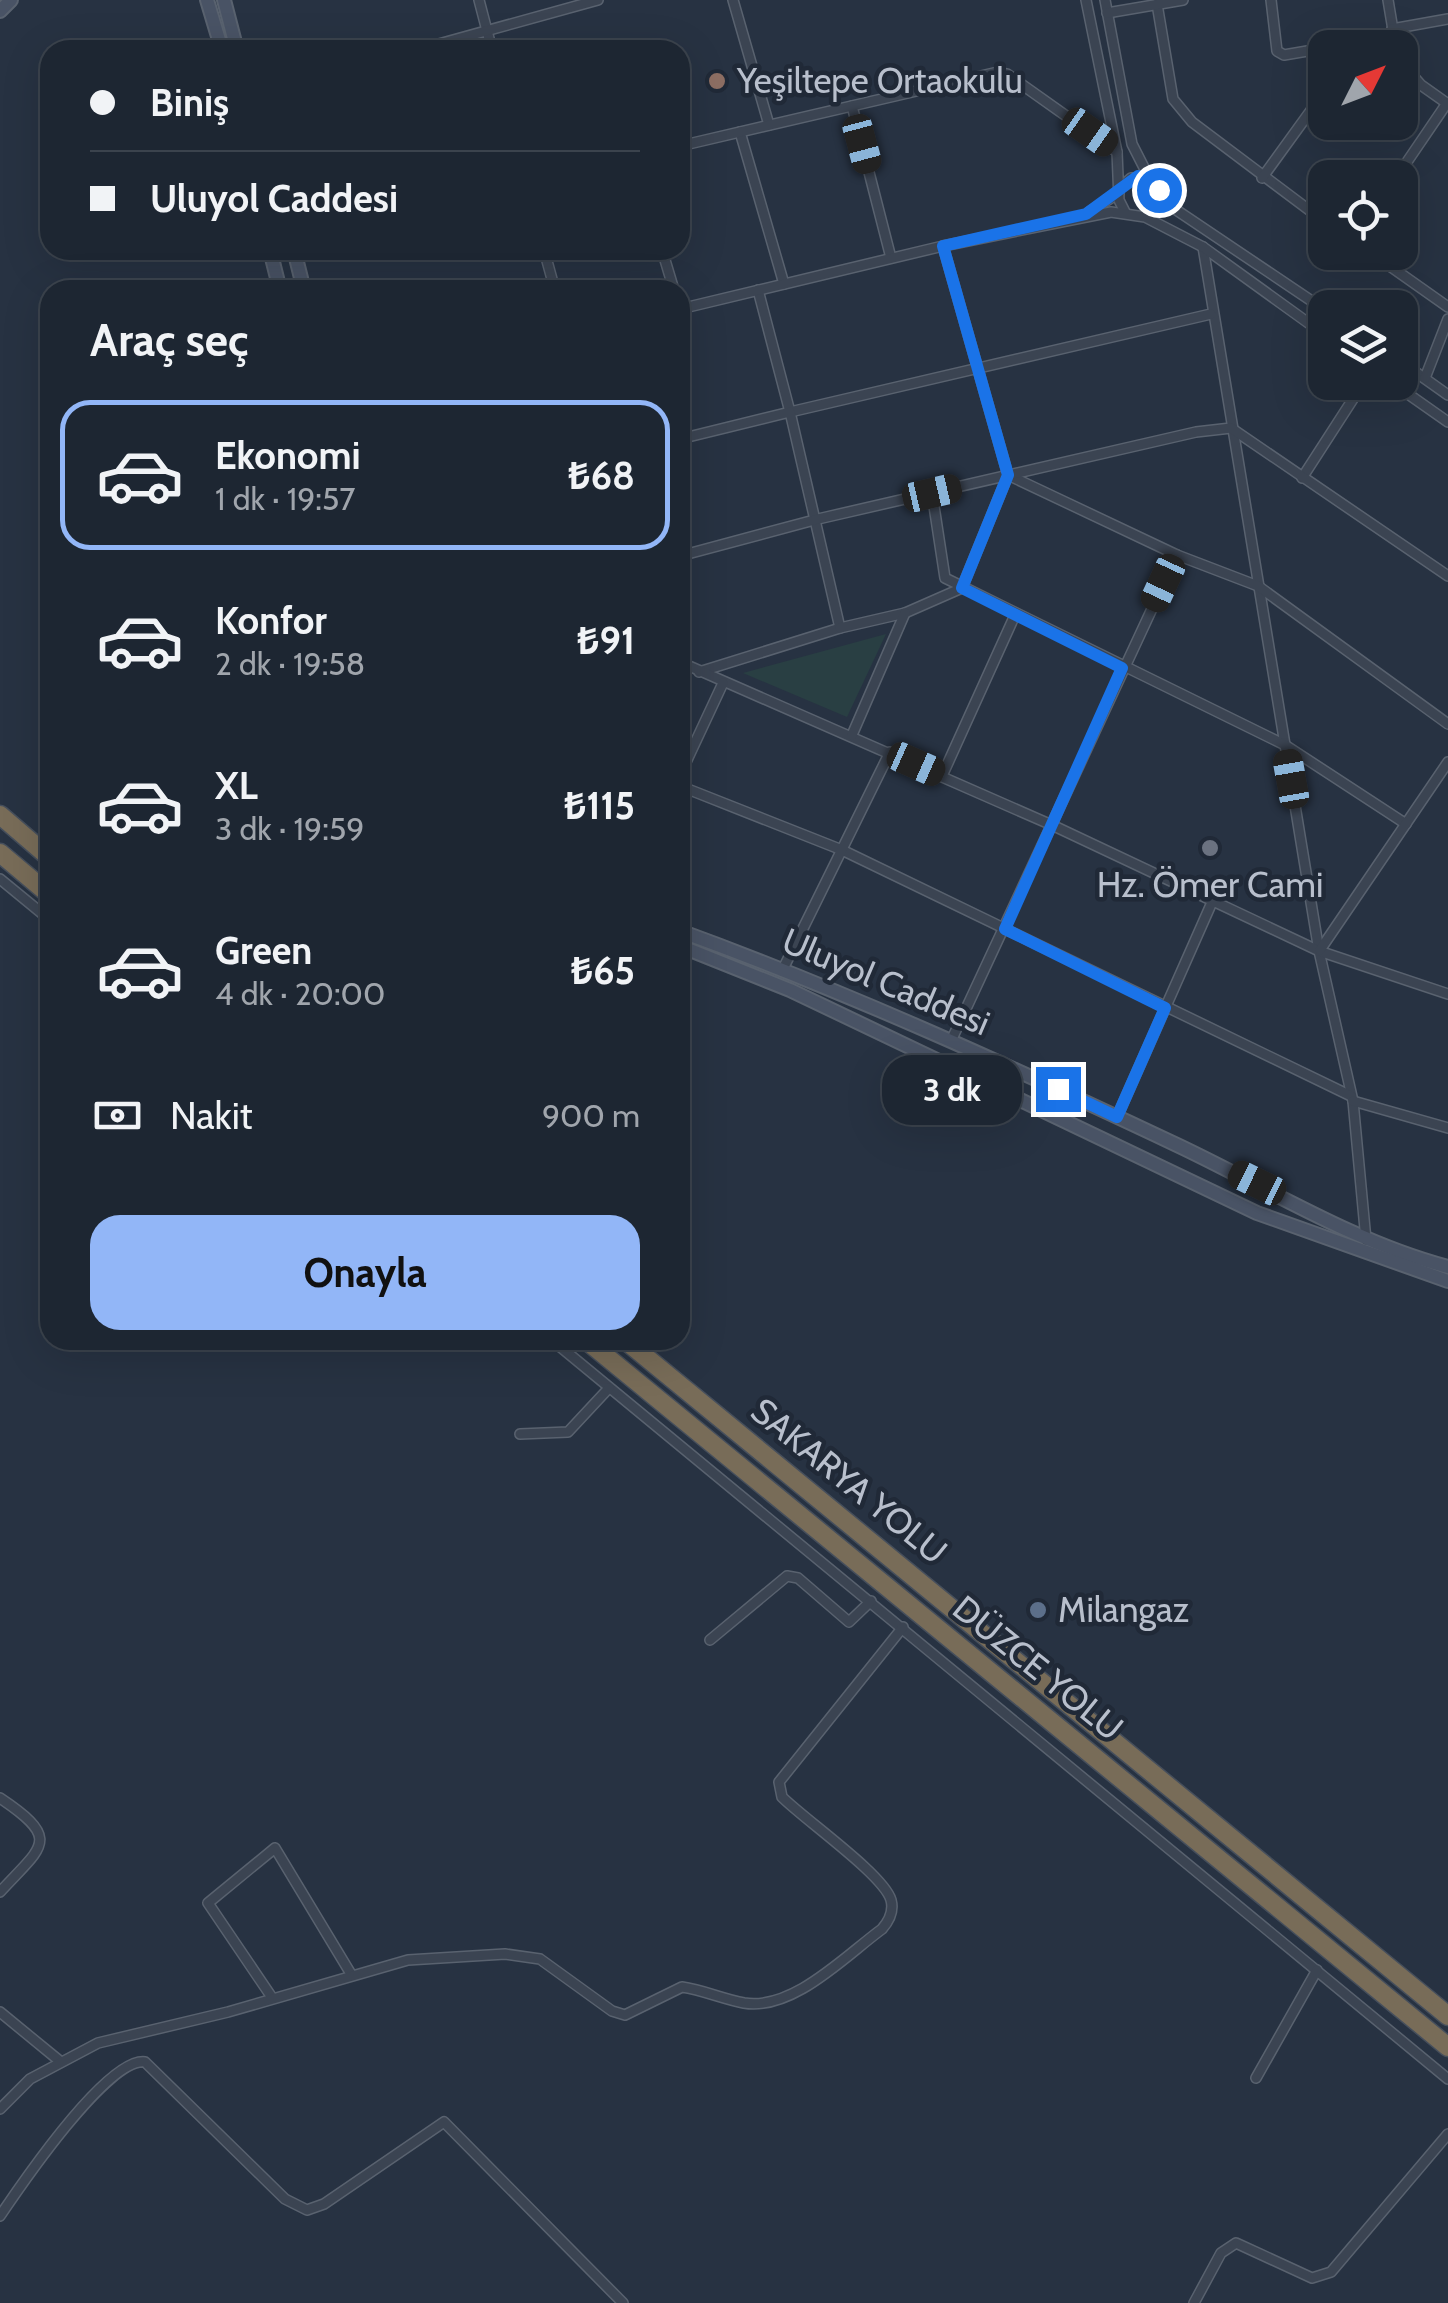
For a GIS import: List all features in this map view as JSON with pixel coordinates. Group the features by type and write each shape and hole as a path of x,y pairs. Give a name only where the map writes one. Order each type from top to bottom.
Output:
{"highway":[{"path":"0,815 40,849"},
{"path":"0,853 40,887"},
{"name":"DÜZCE YOLU","path":"598,1350 1448,2047"},
{"name":"SAKARYA YOLU","path":"637,1350 1448,2016"}],"main road":[{"path":"0,11 10,0"},
{"path":"207,0 219,40"},
{"path":"224,0 235,40"},
{"name":"Uluyol Caddesi","path":"690,935 951,1040 1292,1200 1366,1240 1448,1267"},
{"name":"Uluyol Caddesi","path":"690,950 807,998 1257,1214 1448,1282"}],"street":[{"path":"479,0 490,40"},
{"path":"459,40 598,0"},
{"path":"734,0 769,125"},
{"path":"1086,0 1126,212"},
{"path":"1105,0 1132,144 1148,178 1159,190 1156,209 1145,217"},
{"path":"1107,13 1182,0"},
{"path":"1271,0 1277,51 1284,55 1308,51"},
{"path":"1388,0 1393,30"},
{"path":"1157,4 1173,98 1192,122 1308,210"},
{"path":"1418,30 1448,19"},
{"path":"690,144 998,72 1007,74 1117,152"},
{"path":"1408,160 1447,104 1418,82"},
{"path":"852,106 891,258"},
{"path":"1262,178 1308,114"},
{"path":"740,132 784,284"},
{"path":"1086,214 1132,178 1148,178"},
{"path":"1160,199 1308,299"},
{"path":"690,307 1086,214 1126,212 1145,217 1202,247 1308,323"},
{"path":"698,672 840,628 905,613 962,588 1008,475 943,246"},
{"path":"1202,247 1319,950 1352,1099 1366,1240 1382,1259"},
{"path":"1396,270 1448,306"},
{"path":"758,290 818,519 840,628"},
{"path":"690,437 1211,314"},
{"path":"1425,378 1448,319"},
{"path":"1418,374 1448,395"},
{"path":"1302,478 1352,400"},
{"path":"1417,400 1448,422"},
{"path":"690,553 818,519 1231,428 1447,572"},
{"path":"1008,475 1177,555 1258,586 1448,724"},
{"path":"932,493 945,578 1285,745 1406,824"},
{"path":"951,1040 1177,555"},
{"path":"852,735 905,613"},
{"path":"942,776 1015,614"},
{"path":"690,668 890,752 1319,950 1446,990"},
{"path":"690,754 724,683"},
{"path":"782,970 890,752"},
{"path":"1319,950 1448,762"},
{"path":"690,790 842,850 1352,1099 1448,1128"},
{"path":"0,878 40,912"},
{"path":"1117,1117 1213,900"},
{"path":"564,1350 1448,2078"},
{"path":"520,1434 568,1432 610,1388"},
{"path":"710,1640 787,1576 798,1578 849,1622 871,1601"},
{"path":"0,2109 30,2079 98,2044 228,2012 271,1996 408,1960 506,1954 540,1958 612,2011 625,2015 682,1987 744,2003 764,2004 792,1994 882,1929 890,1918 892,1902 881,1883 782,1797 780,1782 903,1627"},
{"path":"0,1798 36,1826 42,1836 40,1848 0,1892"},
{"path":"271,1996 208,1903 275,1848 351,1974"},
{"path":"1256,2078 1317,1970"},
{"path":"0,2012 61,2062"},
{"path":"0,2216 40,2158 120,2070 136,2061 154,2067 285,2199 306,2210 324,2204 444,2122 623,2303"},
{"path":"1194,2303 1221,2252 1236,2243 1312,2278 1332,2272 1448,2134"}],"green space":[{"path":"886,634 847,717 743,673"}],"place":[{"name":"Yeşiltepe Ortaokulu","path":"717,81"},
{"name":"Hz. Ömer Cami","path":"1210,848"},
{"name":"Milangaz","path":"1038,1610"}],"route":[{"path":"1058,1089 1117,1117 1165,1008 1005,929 1122,668 962,588 1008,475 943,246 1086,214 1138,176 1150,180 1159,190"}]}
